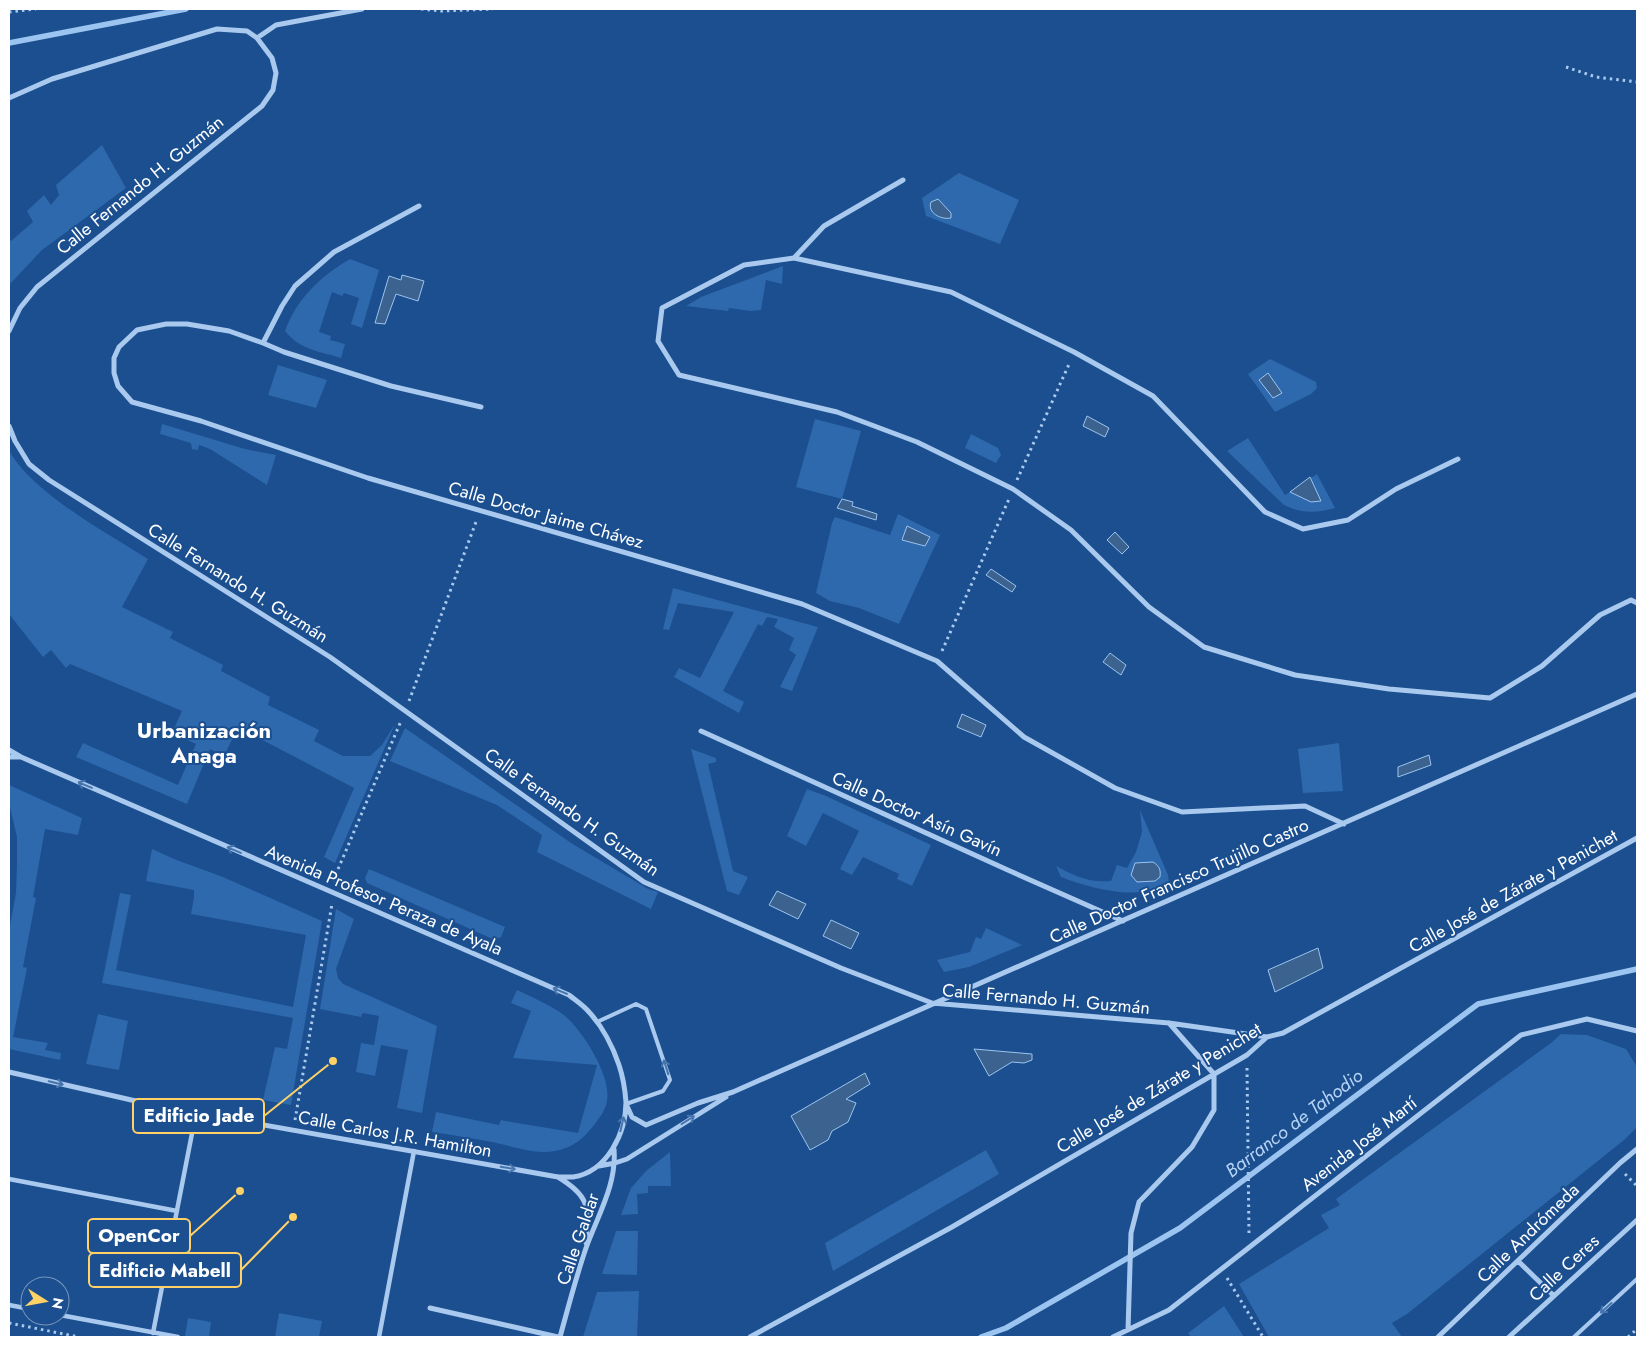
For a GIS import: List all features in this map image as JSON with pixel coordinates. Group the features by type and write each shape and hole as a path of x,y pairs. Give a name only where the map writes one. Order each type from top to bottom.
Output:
{"street":[{"path":"9,98 52,80 217,30 247,31 257,38 276,25 362,9"},
{"name":"Calle Fernando H. Guzmán","path":"9,331 20,308 37,287 262,106 273,90 276,73 272,58 257,38"},
{"path":"794,258 824,226 903,180"},
{"path":"263,343 282,306 295,286 334,252 419,206"},
{"path":"1458,459 1396,489 1348,520 1303,530 1265,512 1153,396 1074,352 952,292 794,258 744,265 662,308 658,341 679,375 837,412 917,442 1013,488 1071,530 1149,607 1204,647 1295,675 1389,689 1490,698 1542,666 1600,615 1631,600 1637,603"},
{"name":"Calle Doctor Jaime Chávez","path":"481,407 391,386 284,352 229,331 187,324 166,324 137,330 119,347 114,358 114,373 118,386 132,402 201,421 368,478 802,604 937,661 1024,737 1115,788 1182,812 1305,806 1344,824"},
{"name":"Calle Fernando H. Guzmán","path":"9,426 15,441 29,464 49,480 330,657 644,882 841,968 932,1004 1169,1023 1267,1037"},
{"name":"Calle Doctor Francisco Trujillo Castro","path":"626,1104 632,1117 646,1125 698,1102 733,1092 1637,694"},
{"name":"Calle Doctor Asín Gavín","path":"701,731 1123,921"},
{"name":"Avenida Profesor Peraza de Ayala","path":"9,750 21,757 569,995 589,1012 603,1031 618,1062 624,1080 626,1104 622,1127 614,1148 599,1166"},
{"path":"9,757 21,757"},
{"name":"Calle José de Zárate y Penichet","path":"750,1337 952,1227 1247,1055 1267,1037 1283,1033 1637,838"},
{"name":"Avenida José Martí","path":"1114,1337 1170,1310 1521,1035 1586,1019 1637,1031"},
{"path":"1128,1330 1131,1233 1139,1202 1192,1147 1214,1110 1214,1074 1169,1023"},
{"name":"Calle Carlos J.R. Hamilton","path":"9,1072 196,1114 558,1177 575,1177 599,1166"},
{"name":"Calle Doctor Francisco Trujillo Castro","path":"599,1166 615,1163 627,1158 733,1092"},
{"path":"153,1332 196,1114"},
{"name":"Calle Galdar","path":"430,1308 559,1337 586,1248 609,1192 615,1163 614,1148"},
{"name":"Calle Andrómeda","path":"1438,1337 1637,1149"},
{"path":"378,1337 414,1152"},
{"path":"558,1177 574,1187 582,1197 587,1210 586,1248"},
{"path":"9,1179 177,1211"},
{"name":"Calle Ceres","path":"1509,1337 1637,1220"},
{"path":"1518,1261 1554,1296"},
{"path":"70,1317 178,1337"}],"lane":[{"path":"597,1022 636,1004 646,1009 670,1080 663,1091 626,1104"},
{"path":"1574,1337 1637,1279"}],"path":[{"path":"9,12 36,9"},
{"path":"421,9 441,11 493,9"},
{"path":"1566,67 1596,77 1637,82"},
{"path":"937,661 1074,352"},
{"path":"294,1130 334,893"},
{"path":"1247,1055 1249,1248"},
{"path":"1617,1167 1637,1186"},
{"path":"1222,1269 1263,1337"},
{"path":"9,1323 79,1337"},
{"path":"1628,1337 1637,1329"}],"shaded area":[{"path":"102,145 126,188 42,250 9,285 9,239 11,241 33,222 27,211 44,195 51,205 59,195 56,185"},
{"path":"959,173 1019,200 1000,244 926,216 922,198"},
{"path":"938,199 951,213 951,218 939,217 933,212 930,206 931,202"},
{"path":"350,259 379,270 362,328 351,324 359,298 344,293 342,296 332,292 319,332 331,336 330,340 345,344 341,358 304,346 285,331 296,308 311,289 329,273"},
{"path":"783,266 782,284 766,280 761,310 750,311 729,308 728,311 686,306 701,297"},
{"path":"402,275 424,281 418,301 396,294 385,324 375,323 389,276 401,280"},
{"path":"1270,359 1316,382 1317,388 1311,394 1275,412 1248,374"},
{"path":"278,365 327,380 316,408 268,395"},
{"path":"1268,373 1282,393 1273,398 1259,380"},
{"path":"1087,416 1109,428 1105,437 1083,426"},
{"path":"815,419 861,431 842,499 796,487"},
{"path":"162,424 245,449 276,455 267,485 210,449 199,445 198,450 192,449 191,443 160,434"},
{"path":"971,434 998,448 1001,455 996,463 965,448"},
{"path":"1248,438 1285,495 1317,474 1335,508 1310,512 1284,505 1227,451"},
{"path":"9,450 34,481 52,496 148,559 122,607 173,632 170,638 223,665 221,671 270,697 268,705 319,730 314,741 343,756 370,756 382,745 395,724 335,863 324,857 354,788 238,727 224,756 210,749 187,804 76,757 83,743 178,785 196,744 172,733 182,711 70,664 66,668 51,650 43,657 9,614"},
{"path":"1310,477 1321,501 1311,502 1290,492"},
{"path":"842,499 853,502 852,506 877,514 876,520 837,508"},
{"path":"898,514 940,535 899,624 859,608 830,601 816,593 835,517 890,535"},
{"path":"907,526 930,537 925,546 902,540"},
{"path":"1115,532 1129,547 1122,554 1107,540"},
{"path":"991,569 1016,586 1012,592 986,575"},
{"path":"673,588 818,627 792,691 780,687 796,655 789,650 794,638 774,627 778,619 767,617 762,626 758,624 723,691 744,702 739,713 674,677 679,668 700,678 734,612 678,603 669,630 663,629"},
{"path":"1110,653 1126,665 1121,675 1103,662"},
{"path":"962,714 986,725 981,737 957,727"},
{"path":"405,728 571,843 648,889 658,892 651,909 537,852 542,835 497,805 390,761"},
{"path":"1339,743 1343,791 1303,793 1298,749"},
{"path":"691,749 716,758 716,762 708,764 733,871 748,877 739,895 727,891"},
{"path":"1429,755 1431,765 1398,777 1398,767"},
{"path":"9,785 82,818 78,835 45,829 33,897 36,898 23,967 27,968 13,1037 48,1043 45,1050 61,1053 60,1060 9,1049 9,931 16,893 17,837 9,803"},
{"path":"807,789 931,845 912,886 897,879 899,874 863,857 852,875 840,869 859,831 823,813 806,846 787,836"},
{"path":"1140,810 1168,875 1169,883 1151,890 1130,893 1110,891 1061,877 1056,866 1082,878 1096,881 1111,881 1117,865 1127,868 1136,852 1142,832"},
{"path":"152,849 223,877 322,921 291,1105 263,1100 275,1047 287,1049 293,1018 102,983 120,893 131,895 116,970 293,1007 306,935 191,914 194,890 146,881"},
{"path":"1153,862 1159,868 1160,877 1155,881 1137,882 1131,875 1135,863"},
{"path":"369,869 505,927 501,937 495,940 367,883 365,878"},
{"path":"777,891 806,904 798,919 769,905"},
{"path":"336,909 354,919 336,969 338,978 343,984 437,1026 422,1113 397,1108 408,1050 381,1045 375,1076 356,1072 361,1043 374,1045 379,1016 363,1013 361,1017 320,1009"},
{"path":"831,920 859,933 851,949 823,936"},
{"path":"986,928 1022,945 969,967 944,972 937,960 970,952 976,937 981,939"},
{"path":"1318,948 1323,968 1275,992 1268,970"},
{"path":"517,990 553,1008 571,1022 587,1042 605,1079 607,1101 601,1116 582,1138 573,1145 561,1150 547,1152 531,1151 432,1132 436,1112 499,1125 501,1120 578,1133 597,1065 513,1058 531,1011 511,1003"},
{"path":"98,1014 128,1021 119,1070 86,1064"},
{"path":"1561,1034 1587,1035 1626,1049 1637,1067 1637,1127 1624,1140 1407,1314 1392,1323 1402,1337 1269,1337 1239,1284 1329,1228 1321,1215 1340,1205 1336,1199"},
{"path":"974,1049 1032,1054 1032,1060 1024,1063 1012,1062 989,1076"},
{"path":"865,1073 870,1084 846,1099 856,1103 848,1122 832,1131 828,1140 810,1150 791,1116"},
{"path":"986,1150 999,1174 833,1271 825,1243"},
{"path":"670,1152 671,1186 648,1186 648,1193 637,1194 638,1214 621,1215 631,1188 646,1171"},
{"path":"616,1231 638,1231 637,1275 602,1274"},
{"path":"639,1291 637,1337 583,1337 597,1292"},
{"path":"1224,1306 1244,1337 1191,1337 1188,1333"},
{"path":"279,1313 322,1321 319,1337 275,1337"},
{"path":"188,1318 211,1322 209,1337 185,1336"}],"waterway":[{"path":"9,43 186,9"},
{"name":"Barranco de Tahodio","path":"981,1337 1006,1328 1180,1228 1478,1004 1637,969"}],"place":[{"name":"Edificio Jade","path":"333,1061"},
{"name":"OpenCor","path":"240,1191"},
{"name":"Edificio Mabell","path":"293,1217"}],"district":[{"name":"Urbanización Anaga","path":"204,742"}]}
